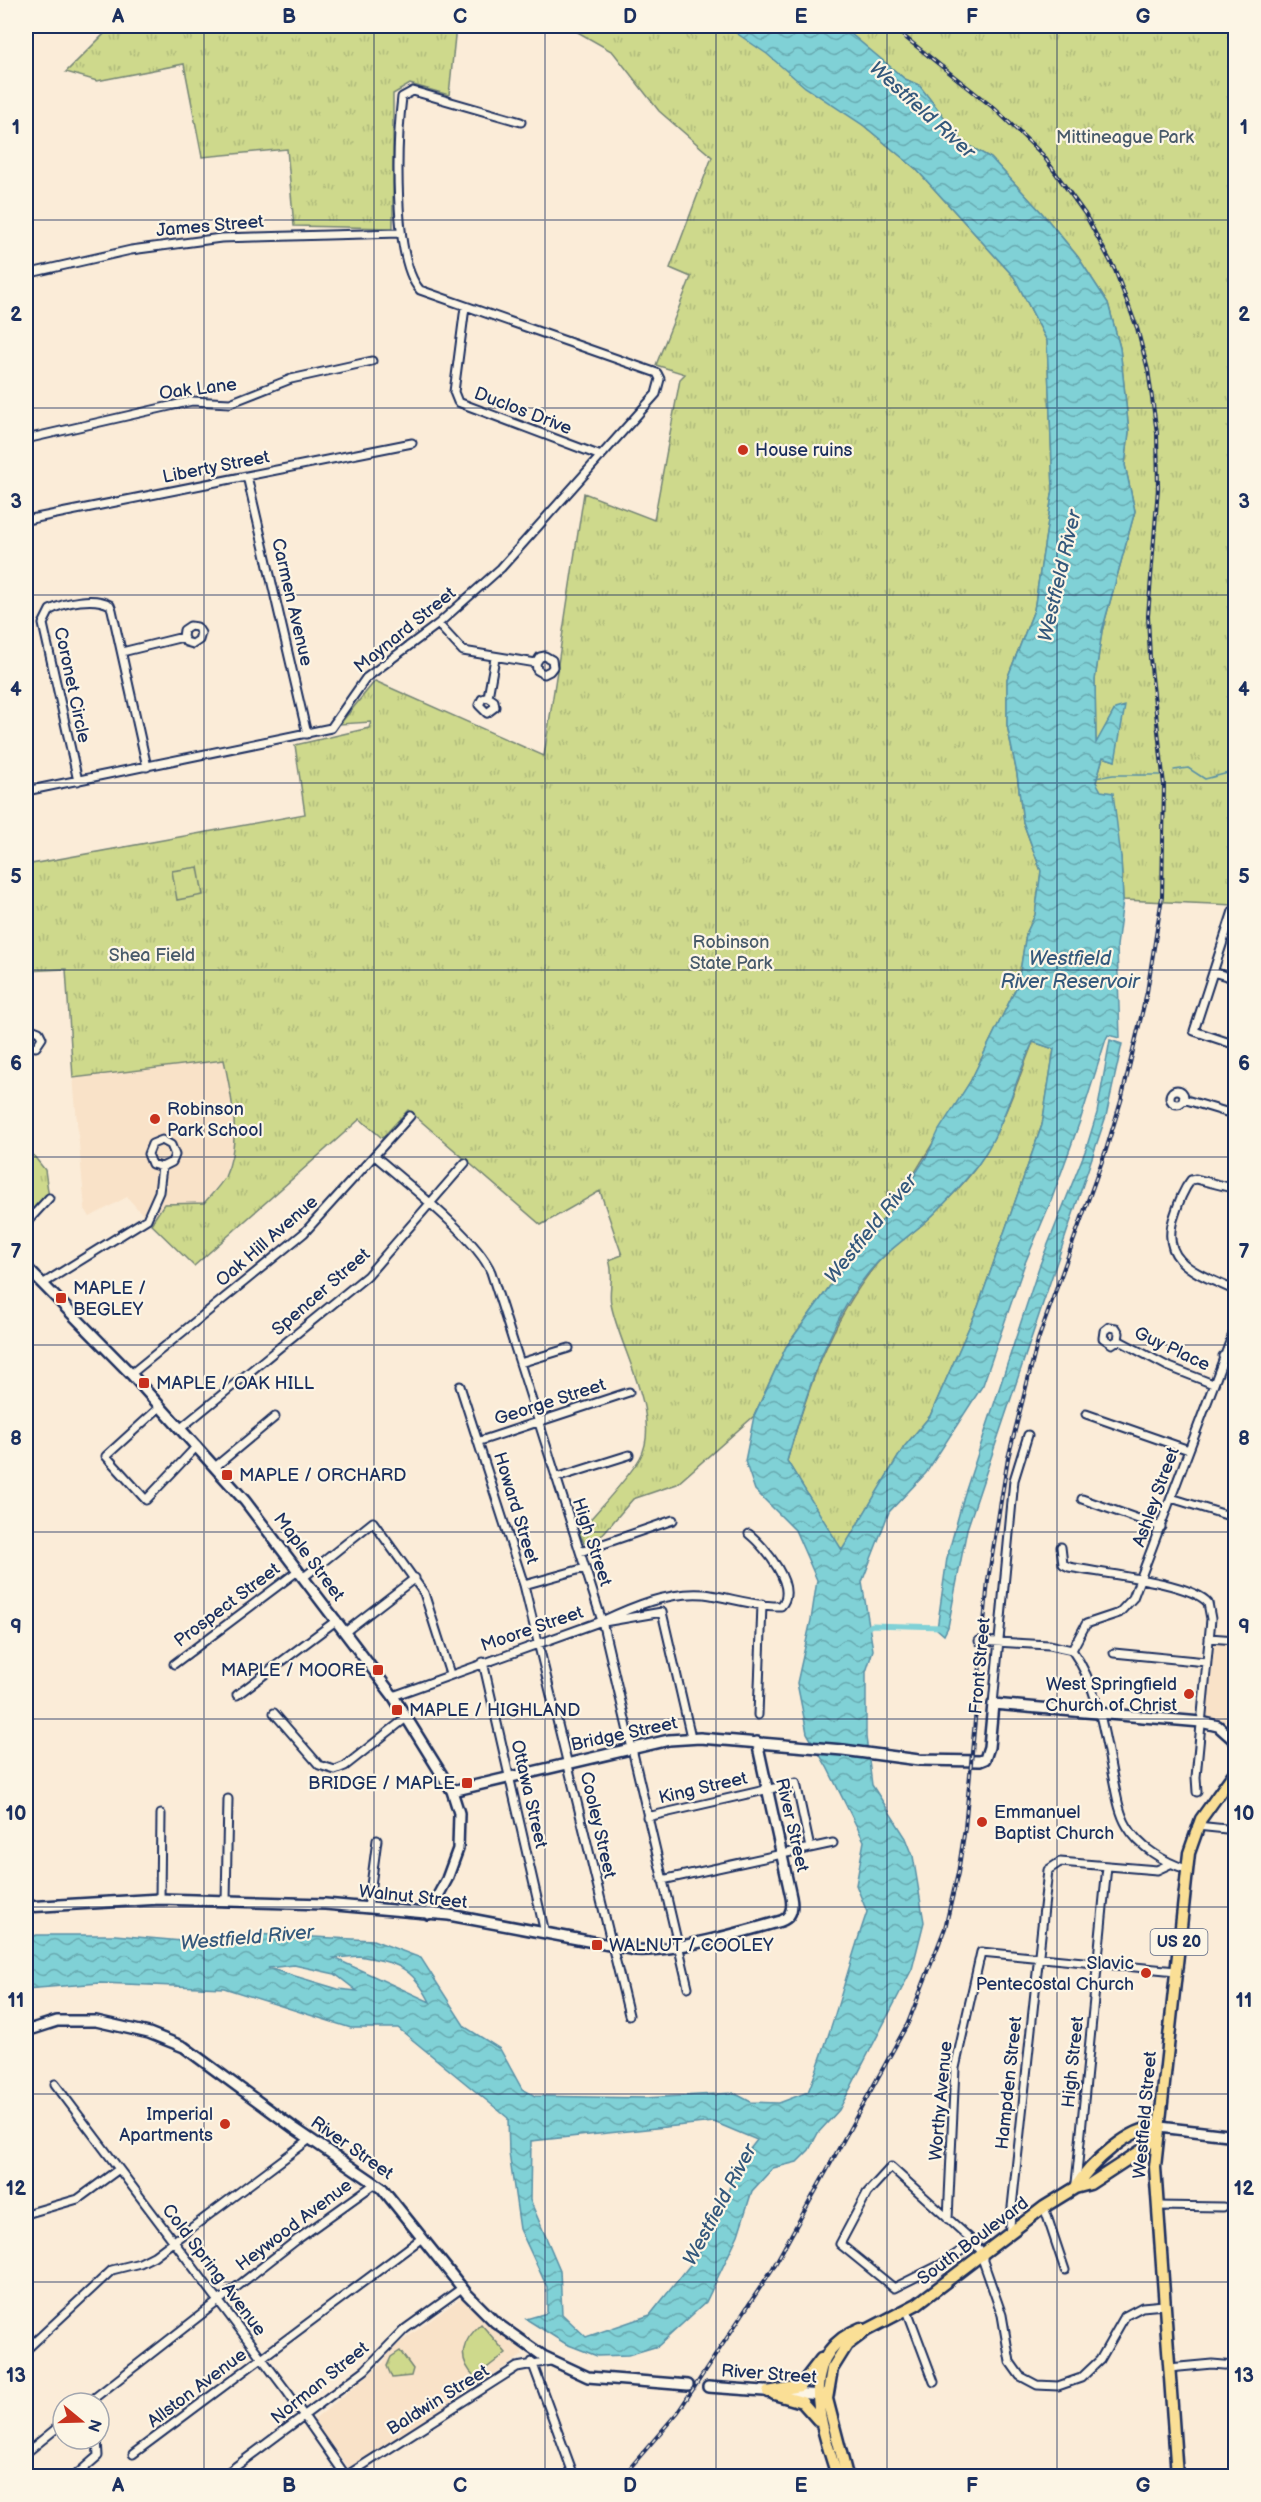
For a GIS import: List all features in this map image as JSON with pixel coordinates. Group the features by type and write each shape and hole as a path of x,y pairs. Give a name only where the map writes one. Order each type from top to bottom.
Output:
{"main road":[{"name":"Maple Street","path":"26,1267 131,1374 215,1467 337,1620 393,1696 452,1791 459,1813 458,1849 447,1879 428,1914"},
{"path":"993,1704 1202,1722 1218,1726 1236,1742"},
{"name":"Front Street","path":"843,1750 935,1761 983,1761 989,1747 993,1704"},
{"name":"Bridge Street","path":"452,1791 691,1737 843,1750"},
{"name":"River Street","path":"757,1742 792,1901 789,1915"},
{"name":"Westfield Street","path":"1177,2476 1155,2172 1186,1869 1191,1844 1197,1826 1236,1770"},
{"name":"Walnut Street","path":"26,1907 160,1899 300,1902 428,1914 647,1951 778,1922 789,1915"},
{"name":"River Street","path":"26,2031 50,2022 79,2020 114,2024 163,2038 204,2060 310,2139 376,2183 399,2207 462,2288 495,2322 550,2361 588,2377 688,2385"},
{"name":"South Boulevard","path":"822,2395 832,2369 847,2345 858,2335 907,2310 1044,2208 1075,2188 1090,2184 1131,2158 1152,2142 1160,2127 1147,2127 1133,2134 1084,2173 1075,2188"},
{"path":"1160,2127 1236,2136"},
{"path":"1131,2158 1149,2162 1155,2172"},
{"name":"South Boulevard","path":"844,2336 891,2318"},
{"path":"768,2392 800,2386 830,2348 844,2336"},
{"path":"823,2431 824,2362 844,2336"},
{"name":"River Street","path":"708,2387 822,2395"},
{"path":"768,2392 795,2399 806,2405 817,2417 837,2476"},
{"path":"822,2395 847,2476"}],"street":[{"path":"465,307 420,290 412,281 400,233 402,97 413,92 521,122"},
{"name":"James Street","path":"26,274 131,250 221,238 400,233"},
{"name":"Maynard Street","path":"26,791 331,728 366,678 438,624 501,568 656,394 660,379 657,373 642,366 465,307"},
{"name":"Duclos Drive","path":"465,307 454,392 458,402 601,456"},
{"name":"Oak Lane","path":"26,439 192,401 230,403 291,379 372,361"},
{"name":"Liberty Street","path":"26,520 412,443"},
{"name":"Carmen Avenue","path":"247,476 307,734"},
{"name":"Coronet Circle","path":"78,781 43,620 55,608 92,601 110,605 147,767"},
{"path":"438,624 463,651 536,663"},
{"path":"122,652 183,637"},
{"path":"488,697 495,658"},
{"path":"1236,912 1233,911 1194,1031 1236,1045"},
{"path":"1214,972 1236,979"},
{"path":"1183,1099 1236,1115"},
{"name":"Oak Hill Avenue","path":"131,1374 304,1233 410,1116"},
{"name":"High Street","path":"375,1156 430,1204 488,1264 602,1621 688,1987"},
{"name":"Spencer Street","path":"181,1428 361,1280 465,1162"},
{"path":"44,1283 147,1219 159,1192 162,1167"},
{"path":"1236,1189 1196,1179 1191,1180 1169,1234 1171,1247 1180,1260 1236,1291"},
{"path":"26,1223 49,1198"},
{"name":"Ashley Street","path":"1072,1650 1084,1626 1122,1611 1131,1601 1142,1580 1236,1326"},
{"name":"Guy Place","path":"1118,1340 1167,1366 1213,1384"},
{"path":"519,1363 569,1348"},
{"path":"1223,1356 1236,1361"},
{"name":"Howard Street","path":"460,1386 480,1441 539,1641"},
{"name":"George Street","path":"480,1441 629,1392"},
{"path":"161,1406 106,1456 146,1500 197,1446"},
{"path":"1086,1414 1189,1450"},
{"path":"215,1467 275,1417"},
{"name":"Front Street","path":"993,1704 1014,1480 1028,1435"},
{"path":"556,1478 629,1455"},
{"path":"1172,1498 1236,1518"},
{"path":"1082,1499 1161,1527"},
{"path":"580,1552 673,1520"},
{"name":"Prospect Street","path":"174,1664 373,1522 415,1578"},
{"path":"1235,1533 1236,1543"},
{"name":"Moore Street","path":"393,1696 539,1641 602,1621 626,1610 681,1594 705,1594 780,1606 785,1600 785,1588 779,1573 765,1548 749,1534"},
{"path":"1061,1547 1063,1564 1069,1567 1142,1580 1202,1597 1210,1608 1197,1792"},
{"path":"524,1585 585,1568"},
{"path":"345,1632 415,1578 428,1602 450,1674"},
{"path":"758,1716 762,1604"},
{"path":"602,1621 662,1612 691,1737"},
{"path":"237,1695 337,1620"},
{"path":"1209,1638 1236,1640"},
{"name":"Cooley Street","path":"539,1641 628,2014"},
{"path":"979,1641 1055,1646 1072,1650 1100,1713 1118,1801 1125,1823 1136,1838 1170,1864 1186,1869"},
{"path":"1114,1653 1206,1662"},
{"name":"Ottawa Street","path":"483,1662 545,1933"},
{"path":"273,1713 319,1765 335,1770 345,1766 406,1718"},
{"name":"King Street","path":"647,1817 796,1783 810,1848"},
{"path":"226,1901 228,1799"},
{"path":"160,1899 161,1814"},
{"path":"1197,1826 1236,1830"},
{"path":"368,1908 377,1840"},
{"path":"662,1880 833,1843"},
{"name":"Hampden Street","path":"1008,2235 1046,1875 1052,1865 1061,1862 1107,1866"},
{"path":"1107,1866 1157,1870 1170,1864"},
{"name":"High Street","path":"1075,2188 1107,1866"},
{"name":"Worthy Avenue","path":"948,2219 955,2068 981,1952 1038,1957"},
{"path":"1038,1957 1176,1971"},
{"name":"Cold Spring Avenue","path":"56,2084 262,2359 346,2476"},
{"path":"26,2350 112,2270 143,2262 174,2242 310,2139"},
{"path":"974,2242 940,2265 894,2288 840,2244 867,2193 891,2167 974,2242 983,2254 983,2261 1002,2315 1010,2362 1020,2376 1037,2385 1063,2385 1085,2376 1100,2360 1127,2314 1142,2307 1164,2305"},
{"path":"26,2214 59,2207 78,2199 119,2169"},
{"name":"Heywood Avenue","path":"103,2391 218,2301 376,2183"},
{"path":"1156,2206 1223,2207"},
{"path":"1044,2208 1065,2270"},
{"name":"Allston Avenue","path":"133,2454 422,2238"},
{"name":"Norman Street","path":"223,2476 369,2367 405,2329 462,2288"},
{"path":"907,2310 934,2382"},
{"name":"Baldwin Street","path":"346,2476 517,2367 532,2362 550,2361"},
{"path":"532,2362 574,2476"},
{"path":"1169,2368 1212,2364 1236,2366"},
{"path":"26,2453 51,2433"},
{"path":"75,2476 98,2456 98,2451"}],"shaded area":[{"name":"Robinson Park School","path":"224,1060 231,1096 235,1142 224,1178 204,1203 164,1204 151,1224 127,1197 90,1217 85,1209 73,1078"},
{"path":"1217,1642 1235,1644 1235,1738 1219,1721 1206,1719 1213,1644"},
{"path":"462,2297 493,2328 521,2349 523,2355 349,2468 313,2421 384,2362 389,2351"}],"green space":[{"path":"107,26 456,26 449,95 410,84 393,94 393,228 294,226 287,149 202,157 184,64 97,81 66,72 110,28"},
{"name":"Robinson State Park","path":"567,26 791,26 863,125 916,169 1014,277 1047,341 1053,489 1034,610 1007,679 1007,725 1017,774 1023,822 1041,871 1035,915 1026,934 1018,984 970,1082 894,1207 853,1254 786,1347 754,1416 677,1484 633,1499 601,1536 584,1543 579,1532 635,1466 646,1441 643,1403 615,1321 610,1298 609,1260 622,1255 600,1191 541,1225 408,1110 382,1138 360,1119 194,1266 151,1224 164,1204 204,1203 225,1177 233,1148 234,1119 224,1060 73,1078 66,969 26,971 26,865 305,814 295,745 369,728 371,722 340,724 375,681 544,756 584,493 654,520 680,379 685,374 656,365 691,277 670,268 712,157 659,111 613,52"},
{"name":"Mittineague Park","path":"839,26 1235,26 1235,905 1123,900 1121,857 1096,782 1103,757 1115,761 1115,709 1096,744 1095,680 1102,631 1135,511 1125,465 1129,432 1120,348 1108,303 1078,257 1042,213 991,158 964,143 919,85 905,79"},
{"path":"198,867 203,895 177,900 172,871"},
{"path":"1033,1042 1054,1049 1042,1125 978,1307 930,1416 904,1447 842,1551 787,1461 821,1359 845,1311 875,1266 889,1251 937,1211 979,1163 1002,1119"},
{"path":"26,1146 45,1170 49,1198 26,1222"},
{"path":"481,2324 506,2353 475,2377 465,2363 464,2350 469,2337"},
{"path":"400,2351 413,2369 411,2376 392,2378 387,2366 391,2357"}],"water":[{"path":"726,26 839,26 845,29 905,79 919,85 964,143 991,158 1042,213 1078,257 1108,303 1120,348 1129,432 1125,465 1135,511 1102,631 1095,680 1096,743 1115,709 1125,706 1115,761 1103,757 1096,782 1101,791 1113,793 1121,857 1123,900 1117,946 1120,1038 1108,1035 1106,1039 1080,1121 1051,1201 1025,1263 983,1385 926,1473 889,1512 862,1582 873,1650 866,1672 866,1737 872,1785 906,1838 913,1856 924,1922 912,1969 839,2110 818,2133 809,2150 797,2162 773,2168 752,2191 738,2235 706,2302 658,2346 628,2355 597,2356 566,2344 526,2319 547,2313 547,2287 520,2229 509,2153 508,2118 398,2028 351,2028 224,1988 100,1983 26,1989 26,1938 37,1935 115,1935 182,1941 253,1934 373,1940 421,1958 465,2027 500,2049 522,2089 535,2096 644,2098 734,2093 751,2102 779,2103 808,2092 867,1912 856,1885 864,1841 827,1767 807,1733 797,1683 817,1580 795,1530 755,1490 745,1461 754,1416 786,1347 853,1254 894,1207 927,1156 939,1130 970,1082 1018,984 1026,934 1035,915 1041,871 1023,822 1017,774 1007,725 1007,679 1034,610 1053,489 1047,341 1014,277 916,169 863,125 805,87 767,54","holes":["1033,1042 1054,1049 1042,1125 978,1307 930,1416 904,1447 842,1550 787,1461 821,1357 845,1307 876,1264 935,1213 977,1166 1002,1121","359,1956 384,1961 402,1968 417,1981 430,2002 334,1958","294,1965 335,1974 357,1991 338,1989 268,1968","714,2122 757,2140 736,2167 723,2208 698,2255 650,2315 586,2337 562,2314 560,2270 530,2200 531,2141"]},
{"path":"1110,1040 1122,1044 1106,1116 967,1529 948,1627 944,1635 937,1629 947,1558 964,1496 1039,1267 1086,1149 1097,1113"}],"waterway":[{"path":"1174,770 1188,768 1205,779 1236,771"},
{"path":"1095,778 1113,775 1160,775"},
{"path":"863,1631 872,1625 942,1627"}],"tunnel":[{"path":"688,2385 708,2387"}],"railway":[{"path":"623,2476 678,2412 773,2268 908,2023 945,1928 958,1873 965,1828 988,1580 1008,1458 1038,1340 1106,1150 1121,1101 1147,992 1162,897 1164,785 1150,658 1148,616 1158,488 1157,433 1148,370 1137,328 1115,270 1085,214 1042,154 995,109 891,26"}],"place":[{"name":"House ruins","path":"743,450"},
{"name":"Robinson Park School","path":"155,1119"},
{"name":"MAPLE / BEGLEY","path":"61,1298"},
{"name":"MAPLE / OAK HILL","path":"144,1383"},
{"name":"MAPLE / ORCHARD","path":"227,1475"},
{"name":"MAPLE / MOORE","path":"378,1670"},
{"name":"West Springfield Church of Christ","path":"1189,1694"},
{"name":"MAPLE / HIGHLAND","path":"397,1710"},
{"name":"BRIDGE / MAPLE","path":"467,1783"},
{"name":"Emmanuel Baptist Church","path":"982,1822"},
{"name":"WALNUT / COOLEY","path":"597,1945"},
{"name":"Slavic Pentecostal Church","path":"1146,1973"},
{"name":"Imperial Apartments","path":"225,2124"}],"water label":[{"name":"Westfield River","path":"922,110"},
{"name":"Westfield River","path":"1060,576"},
{"name":"Westfield River Reservoir","path":"1070,970"},
{"name":"Westfield River","path":"871,1229"},
{"name":"Westfield River","path":"247,1938"},
{"name":"Westfield River","path":"720,2205"}],"park label":[{"name":"Shea Field","path":"152,955"}]}
